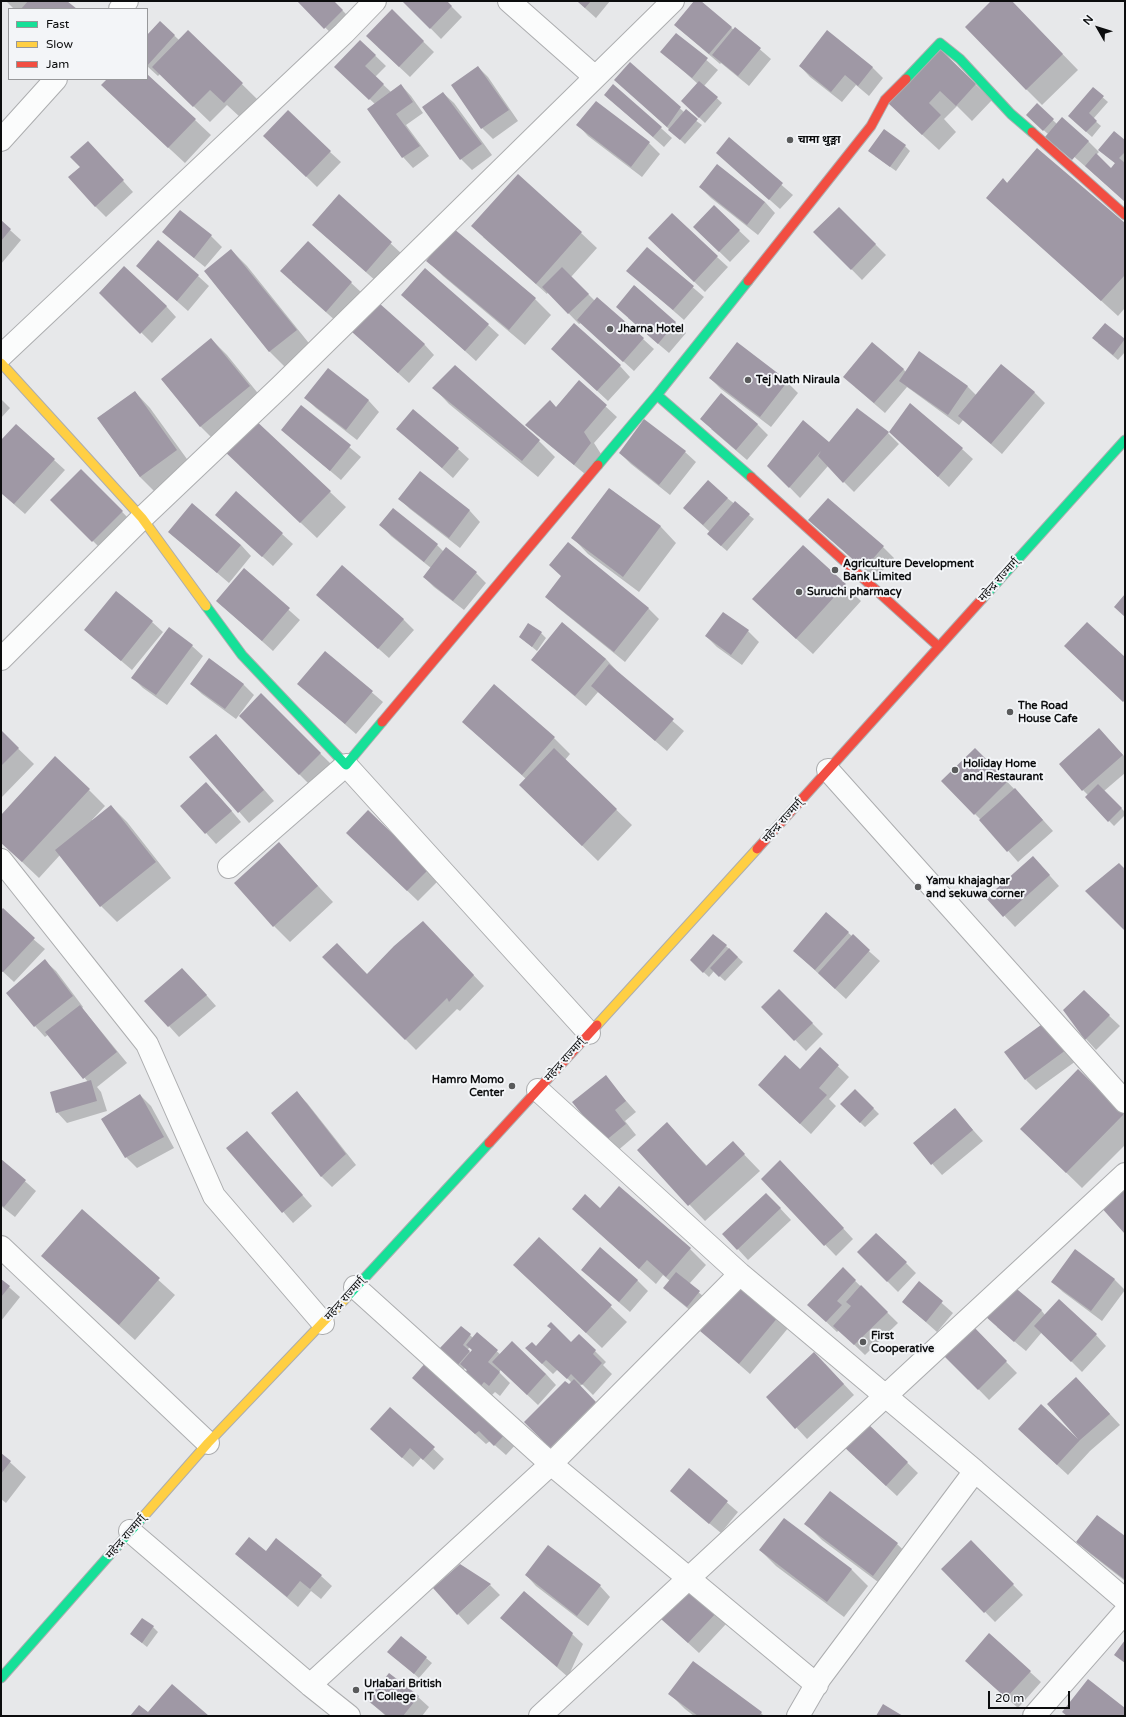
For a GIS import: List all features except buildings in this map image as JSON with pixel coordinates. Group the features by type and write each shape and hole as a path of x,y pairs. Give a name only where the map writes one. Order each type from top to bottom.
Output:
{"main road":[{"path":"1,363 142,518 242,655 346,765 656,395 871,126 885,100 940,43 960,59 1011,114 1054,150 1125,214"},
{"path":"656,395 790,512 939,647"},
{"name":"महेन्द्र राज्मार्ग्","path":"1,1678 208,1443 323,1323 538,1090 1125,440"}],"street":[{"path":"1,356 344,33 375,1"},
{"path":"509,1 595,77"},
{"path":"1,659 142,518 280,387 673,1"},
{"path":"1,140 55,80"},
{"path":"229,867 346,765 589,1033"},
{"path":"828,770 1125,1102"},
{"path":"1,860 146,1044 214,1196 323,1323"},
{"path":"538,1090 740,1274 975,1470 1125,1600"},
{"path":"540,1716 1125,1174"},
{"path":"1,1247 208,1443"},
{"path":"310,1685 551,1464 740,1274"},
{"path":"356,1287 551,1464 817,1684"},
{"path":"798,1716 817,1684 975,1470"},
{"path":"130,1531 348,1716"},
{"path":"1034,1716 1125,1612"}],"traffic: fast":[{"path":"906,79 940,43 960,59 1011,114 1032,132"},
{"path":"748,281 657,395 751,477"},
{"path":"598,465 657,395"},
{"path":"982,599 1125,440"},
{"path":"206,606 242,655 346,765 382,722"},
{"path":"347,1297 489,1143"},
{"path":"1,1678 143,1517"}],"traffic: slow":[{"path":"1,363 142,518 206,606"},
{"path":"597,1025 757,849"},
{"path":"143,1517 208,1443 347,1297"}],"traffic: jam":[{"path":"748,281 871,126 885,100 906,79"},
{"path":"1032,132 1125,215"},
{"path":"382,722 598,465"},
{"path":"751,477 939,647"},
{"path":"757,849 982,599"},
{"path":"489,1143 597,1025"}],"place":[{"name":"चामा थुङ्मा","path":"790,140"},
{"name":"Jharna Hotel","path":"610,329"},
{"name":"Tej Nath Niraula","path":"748,380"},
{"name":"Agriculture Development Bank Limited","path":"835,570"},
{"name":"Suruchi pharmacy","path":"799,592"},
{"name":"The Road House Cafe","path":"1010,712"},
{"name":"Holiday Home and Restaurant","path":"955,770"},
{"name":"Yamu khajaghar and sekuwa corner","path":"918,887"},
{"name":"Hamro Momo Center","path":"512,1086"},
{"name":"First Cooperative","path":"863,1342"},
{"name":"Urlabari British IT College","path":"356,1690"}]}
